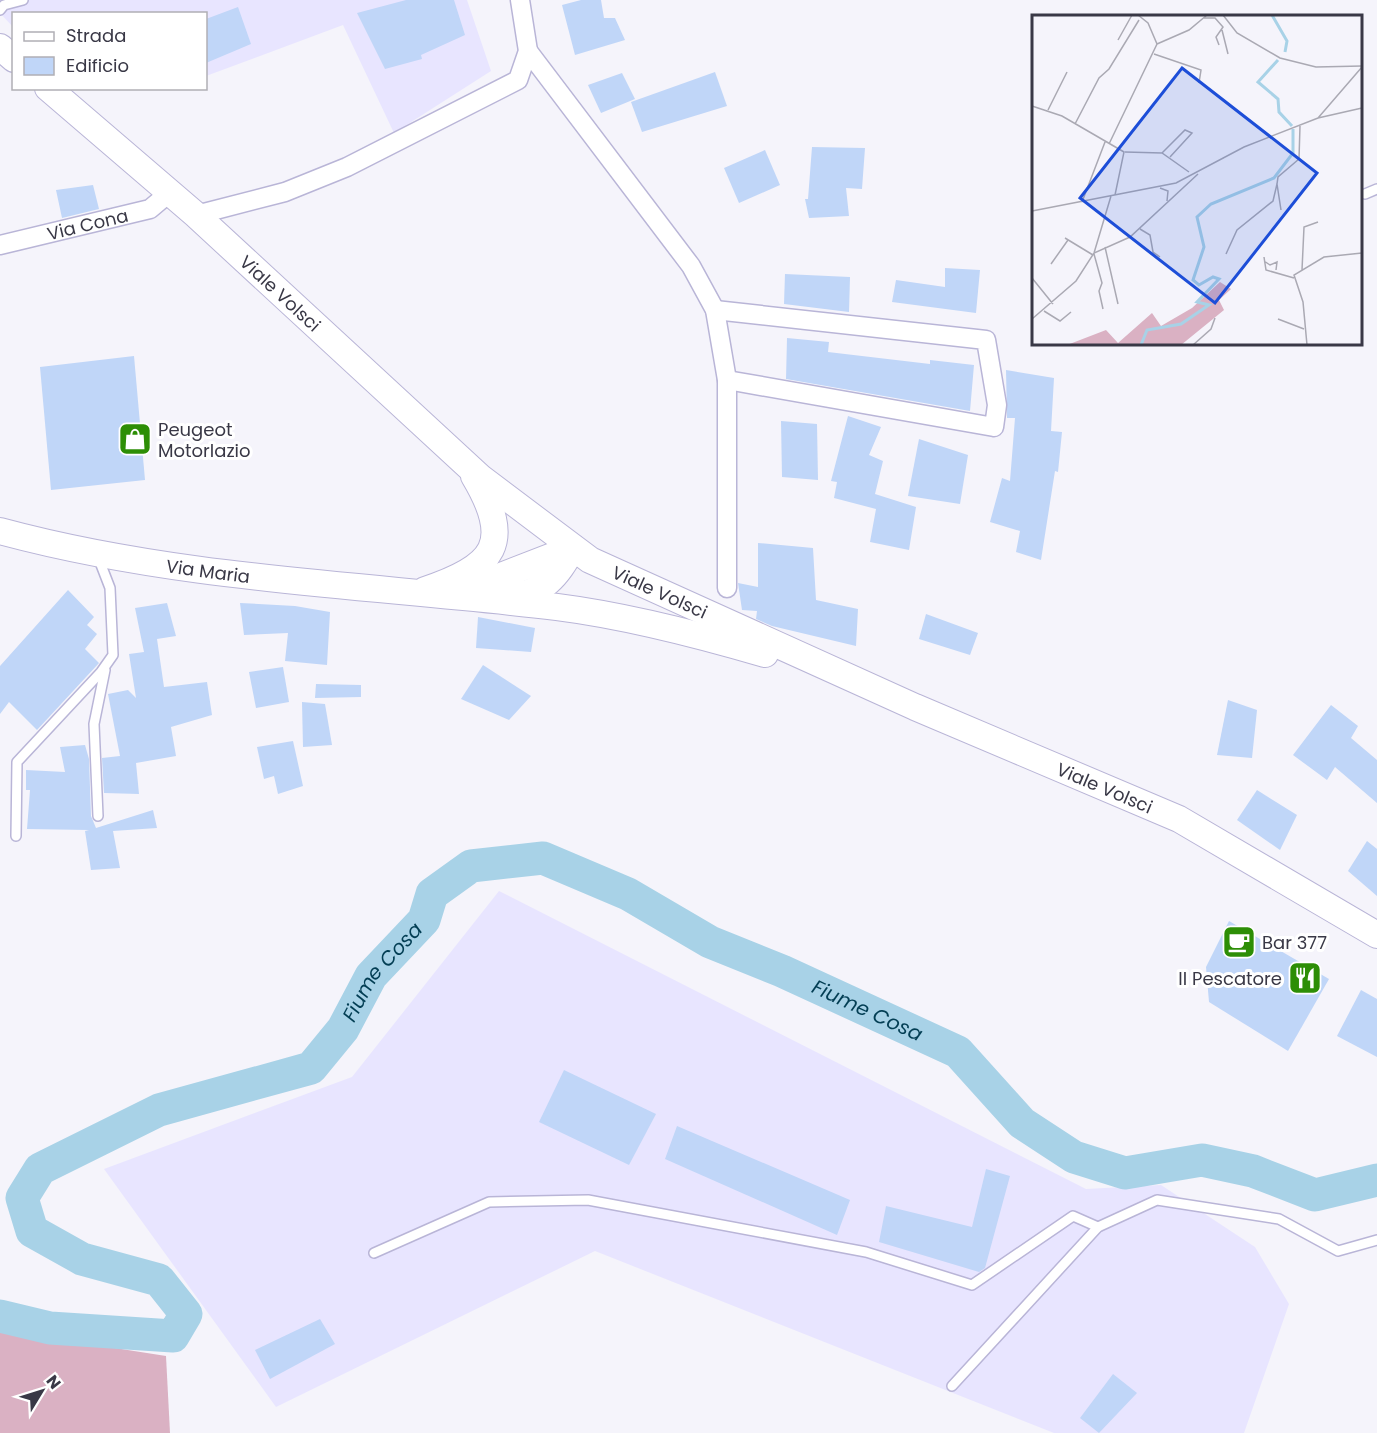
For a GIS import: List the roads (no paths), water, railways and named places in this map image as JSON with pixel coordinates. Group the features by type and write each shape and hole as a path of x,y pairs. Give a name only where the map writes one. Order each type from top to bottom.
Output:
{"main road":[{"path":"0,47 12,57"},
{"name":"Viale Volsci","path":"50,90 196,215 467,465 590,560 840,673 1179,819 1377,935"},
{"path":"419,592 458,579 471,571 485,560 493,545 496,532 494,515 467,465"},
{"name":"Via Maria","path":"0,531 97,555 334,586 419,592"},
{"path":"419,592 488,581 573,548"},
{"path":"481,599 519,596 538,590 556,577 573,548"},
{"path":"419,592 559,607 658,625 840,673"}],"street":[{"path":"196,215 285,192 347,167 518,80 528,51 520,0"},
{"path":"528,51 691,266 715,310 727,380 727,588"},
{"name":"Via Cona","path":"0,245 150,209 169,193"},
{"path":"715,310 986,340 997,405 994,427 727,380"}],"lane":[{"path":"0,10 4,5 23,0"},
{"path":"1365,194 1377,189"},
{"path":"16,836 17,762 113,655 110,588 97,555"},
{"path":"98,816 94,724 106,665"},
{"path":"374,1253 489,1202 588,1200 866,1252 972,1285 1073,1216 1098,1227"},
{"path":"952,1386 1098,1227 1157,1200 1279,1219 1338,1251 1377,1240"}],"waterway":[{"name":"Fiume Cosa","path":"0,1316 50,1328 173,1336 186,1314 159,1280 82,1259 32,1231 22,1198 40,1169 159,1110 311,1068 343,1029 371,976 424,920 432,894 471,866 543,858 628,894 710,942 782,971 958,1052 1022,1123 1074,1157 1125,1173 1202,1160 1253,1171 1315,1195 1377,1180"}],"place":[{"name":"Peugeot Motorlazio","path":"135,439"},
{"name":"Bar 377","path":"1239,942"},
{"name":"Il Pescatore","path":"1305,978"}]}
